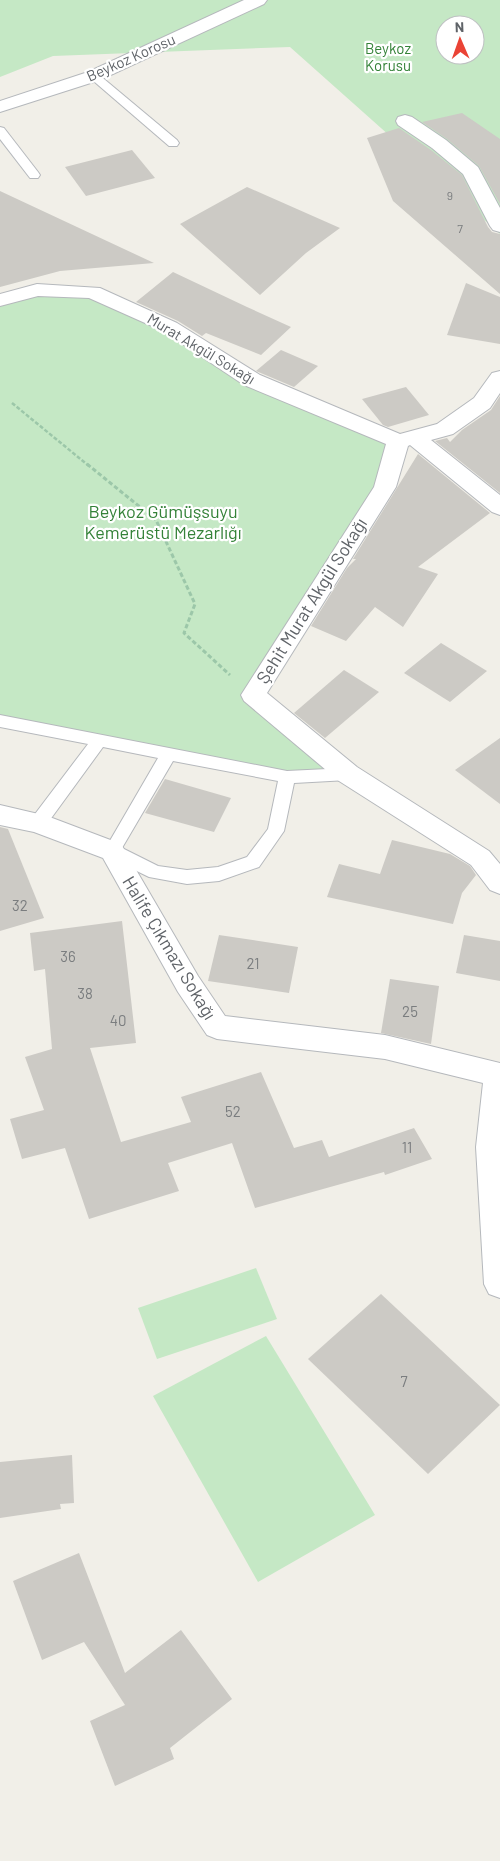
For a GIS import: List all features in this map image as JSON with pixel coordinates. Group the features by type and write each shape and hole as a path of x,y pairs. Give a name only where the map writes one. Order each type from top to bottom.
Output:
{"street":[{"name":"Beykoz Korosu","path":"0,107 94,76 258,0"},
{"path":"405,121 439,144 471,172 500,226"},
{"name":"Murat Akgül Sokağı","path":"0,300 37,290 93,292 170,327 252,380 406,440 500,507"},
{"path":"406,440 446,429 465,417 482,403 500,378"},
{"name":"Şehit Murat Akgül Sokağı","path":"406,440 384,487 253,695 348,774 480,858 500,883"},
{"path":"0,815 38,824 112,851"},
{"name":"Halife Çıkmazı Sokağı","path":"112,851 188,984 216,1027 384,1047 500,1075"},
{"path":"500,1075 490,1147 500,1284"}],"lane":[{"path":"94,76 173,143"},
{"path":"0,131 34,175"},
{"path":"0,721 286,777 348,774"},
{"path":"38,824 99,741"},
{"path":"169,754 112,851 155,872 187,877 219,874 252,862 276,831 286,777"}],"path":[{"path":"12,403 156,520 195,604 184,632 203,652 253,695"}],"green space":[{"name":"Beykoz Korusu","path":"0,0 500,0 500,234 290,47 53,56 0,77"},
{"name":"Beykoz Gümüşsuyu Kemerüstü Mezarlığı","path":"37,292 92,294 389,443 379,485 248,696 326,769 286,771 0,715 0,303"},
{"path":"256,1268 277,1319 157,1359 138,1308"},
{"path":"266,1336 375,1515 258,1582 153,1396"}],"building":[{"path":"462,113 500,139 500,204 479,166 447,139 422,122"},
{"path":"399,128 431,150 462,175 488,227 492,232 500,234 500,294 393,201 367,138"},
{"path":"132,150 155,178 86,196 65,167"},
{"path":"247,187 340,228 306,253 260,295 180,224"},
{"path":"0,191 154,263 60,271 0,287"},
{"path":"173,272 291,327 261,355 206,333 202,336 178,321 136,302"},
{"path":"466,283 500,297 500,344 447,335"},
{"path":"281,350 318,366 294,387 256,371"},
{"path":"406,387 429,415 388,427 383,425 362,399"},
{"path":"500,396 500,493 435,441 447,438 450,442 462,430 491,410"},
{"path":"418,454 490,513 418,567 438,574 403,627 375,607 346,641 311,626 347,568 356,559 353,559"},
{"path":"441,643 487,671 450,702 404,673"},
{"path":"344,670 379,692 325,738 294,713"},
{"path":"500,738 500,804 455,770"},
{"path":"165,779 231,798 214,832 145,813"},
{"path":"0,827 8,829 44,918 0,931"},
{"path":"392,840 450,854 470,866 476,875 462,893 453,924 327,897 339,864 380,874"},
{"path":"122,921 136,1043 90,1048 121,1142 191,1122 181,1097 261,1072 294,1148 322,1140 329,1157 414,1128 432,1159 385,1175 384,1172 255,1208 232,1143 168,1163 179,1191 89,1219 65,1148 22,1159 10,1119 44,1110 25,1057 52,1049 45,969 34,971 30,933"},
{"path":"219,935 298,947 289,993 208,981"},
{"path":"464,935 500,941 500,981 456,973"},
{"path":"390,979 439,986 431,1044 381,1033"},
{"path":"381,1294 500,1405 428,1474 308,1359"},
{"path":"72,1455 74,1503 60,1504 61,1509 0,1518 0,1462"},
{"path":"79,1553 125,1673 181,1630 232,1699 170,1748 174,1759 115,1786 90,1721 125,1705 84,1642 42,1660 13,1581"}]}
